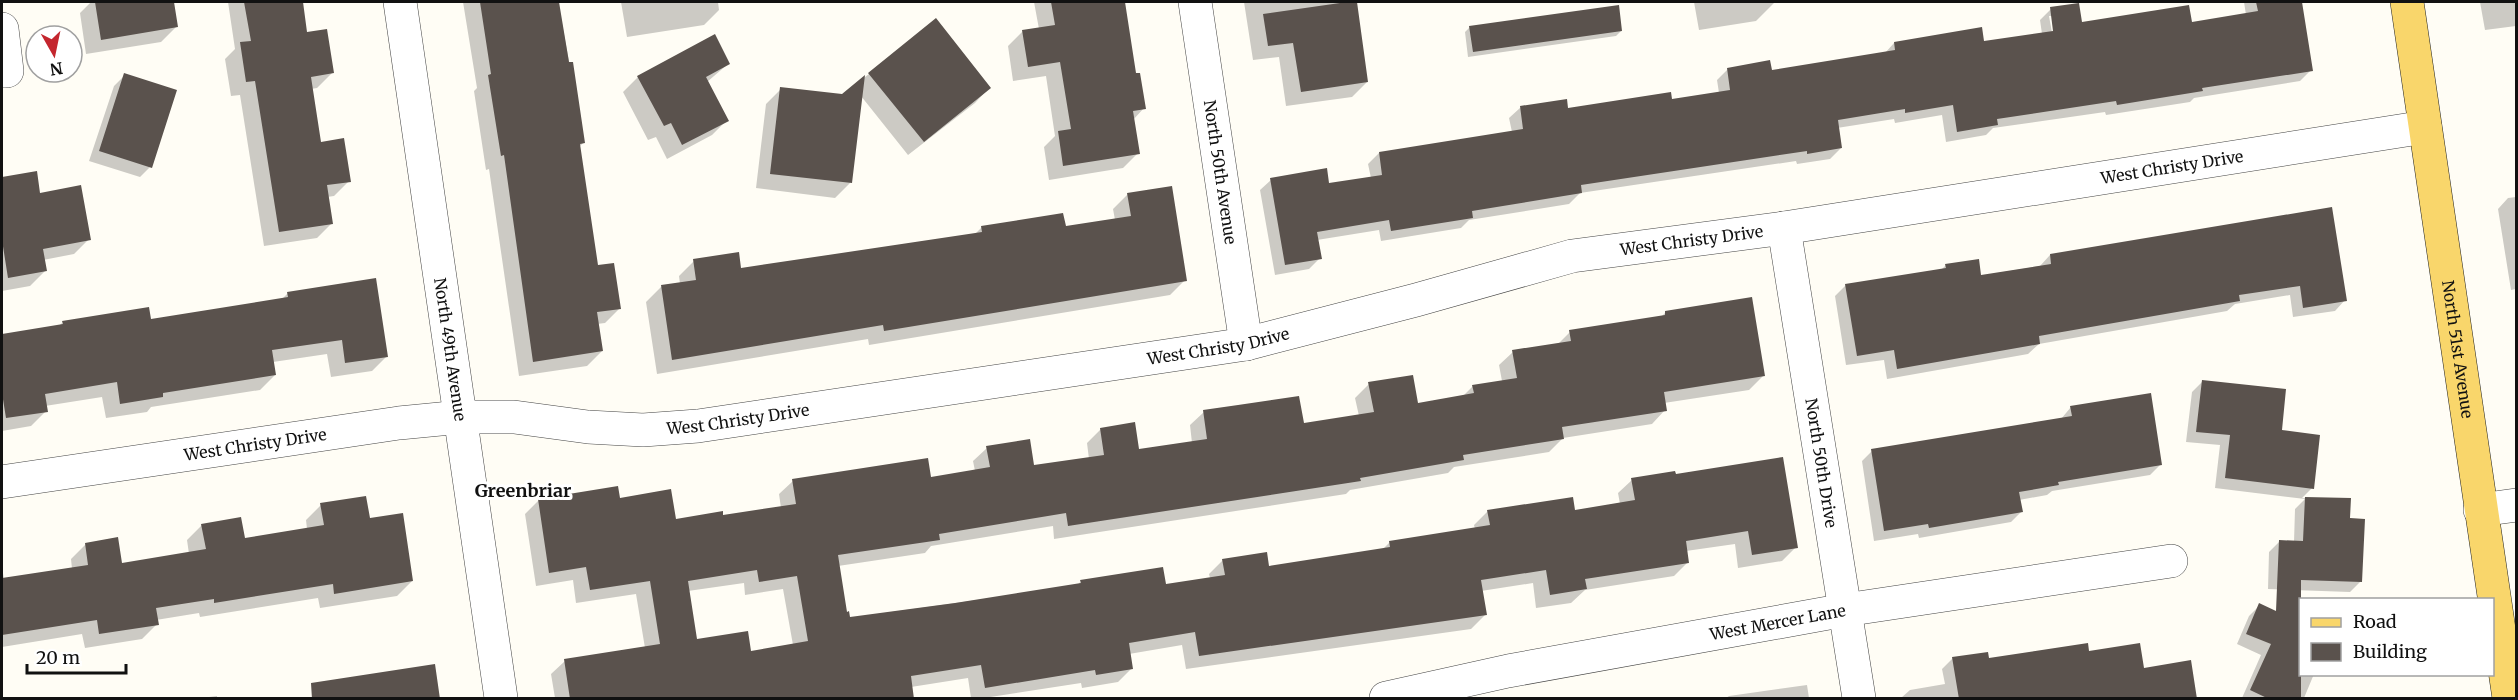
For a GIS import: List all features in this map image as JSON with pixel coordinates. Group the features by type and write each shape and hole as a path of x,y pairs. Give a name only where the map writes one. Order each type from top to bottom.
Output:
{"main road":[{"name":"North 51st Avenue","path":"2407,2 2494,598"},
{"name":"North 51st Avenue","path":"2494,601 2509,699"}],"street":[{"name":"North 49th Avenue","path":"400,2 501,699"},
{"name":"North 50th Avenue","path":"1195,2 1246,344"},
{"path":"2,29 7,71"},
{"name":"West Christy Drive","path":"2,482 388,425 461,417 514,417 588,427 643,430 698,426 1246,344 1416,300 1572,256 1784,228 2425,127"},
{"name":"North 50th Drive","path":"1784,228 1859,699"},
{"path":"2480,510 2517,505"},
{"name":"West Mercer Lane","path":"1386,699 1508,671 1845,610 2171,561"}],"building":[{"path":"95,2 174,2 178,27 101,40"},
{"path":"244,2 303,2 307,32 327,29 334,73 311,77 321,142 344,138 351,182 327,185 333,224 279,232 255,81 246,82 240,42 251,41"},
{"path":"480,2 559,2 569,62 573,62 585,143 580,144 598,265 614,263 621,309 597,312 603,351 533,362 504,155 501,156 488,75 491,74"},
{"path":"1051,2 1125,2 1136,73 1140,73 1146,109 1133,111 1140,154 1063,166 1058,131 1071,129 1060,62 1028,67 1022,30 1055,25"},
{"path":"1357,2 1368,82 1301,92 1293,43 1268,46 1263,14"},
{"path":"2256,2 2302,2 2313,71 2202,88 2203,91 2117,105 2116,101 1997,119 1998,125 1957,132 1953,105 1905,113 1905,109 1838,120 1842,148 1807,154 1807,151 1581,185 1582,193 1472,211 1473,218 1391,231 1389,220 1317,232 1322,259 1285,265 1270,178 1327,168 1329,183 1382,175 1379,152 1523,129 1520,106 1567,99 1568,108 1671,92 1672,99 1730,90 1727,68 1770,60 1772,70 1895,50 1894,42 1982,27 1984,41 2053,31 2050,7 2079,3 2082,22 2189,5 2192,22 2258,11"},
{"path":"1619,5 1622,31 1473,52 1469,26"},
{"path":"936,18 991,88 924,142 868,73"},
{"path":"715,34 730,64 706,77 729,121 682,145 671,123 664,126 637,76"},
{"path":"124,73 177,90 152,168 99,151"},
{"path":"865,75 852,183 770,174 780,87 842,94"},
{"path":"37,171 40,193 81,185 91,240 43,249 47,271 8,278 2,240 2,177"},
{"path":"1172,186 1187,281 884,331 883,325 672,360 661,285 696,280 693,259 739,252 741,268 982,232 981,226 1063,213 1066,226 1131,216 1127,193"},
{"path":"2332,207 2347,301 2303,308 2300,286 2239,295 2240,301 2039,336 2040,344 1897,369 1894,350 1857,356 1845,284 1946,268 1945,264 1979,259 1981,275 2051,264 2050,254"},
{"path":"376,278 388,357 345,363 342,340 272,350 276,375 163,393 163,397 120,404 117,382 45,394 48,412 6,418 2,393 2,334 63,324 62,321 149,307 151,319 288,297 287,292"},
{"path":"1752,297 1765,376 1664,392 1667,411 1562,427 1564,439 1463,455 1464,460 1360,478 1361,481 1068,526 1066,513 939,534 940,540 838,555 847,612 849,611 850,617 955,603 1163,567 1166,584 1225,575 1222,559 1267,552 1269,566 1390,547 1389,541 1490,525 1487,510 1573,497 1575,510 1635,500 1631,478 1675,471 1676,474 1783,457 1798,548 1752,555 1748,531 1686,541 1689,563 1585,579 1587,589 1550,595 1546,570 1481,580 1487,615 1199,656 1195,632 1129,643 1133,669 1096,675 1095,670 985,688 981,665 911,676 914,699 570,699 564,659 660,644 650,581 590,590 586,567 549,573 538,499 618,486 620,498 671,489 676,519 723,511 723,515 796,504 792,479 928,458 931,477 990,467 986,446 1030,439 1034,465 1104,455 1100,428 1135,422 1139,449 1207,439 1203,410 1299,396 1304,423 1374,412 1368,382 1413,375 1418,403 1474,393 1472,385 1517,378 1512,350 1571,341 1569,330 1665,315 1665,311","holes":["757,570 759,582 797,576 808,641 751,651 748,631 697,639 688,581"]},
{"path":"2202,380 2286,389 2282,430 2320,435 2314,489 2225,478 2230,435 2196,432"},
{"path":"2151,393 2162,465 2058,482 2059,485 2019,492 2023,512 1929,528 1928,524 1884,531 1871,449 2072,416 2070,406"},
{"path":"366,496 370,518 403,513 413,581 334,594 333,584 214,603 214,599 156,608 159,625 99,634 97,620 2,635 2,578 88,565 85,543 118,537 122,563 206,549 201,524 241,517 245,538 324,525 320,503"},
{"path":"2305,497 2351,498 2350,518 2365,519 2362,582 2301,580 2299,676 2301,676 2301,699 2269,699 2250,690 2271,644 2246,634 2259,603 2276,611 2279,540 2303,541"},
{"path":"2088,643 2089,651 2140,643 2144,668 2191,660 2197,699 1959,699 1952,657 1988,652 1989,658"},
{"path":"435,664 440,699 312,699 311,683"}],"district":[{"name":"Greenbriar","path":"523,491"}]}
